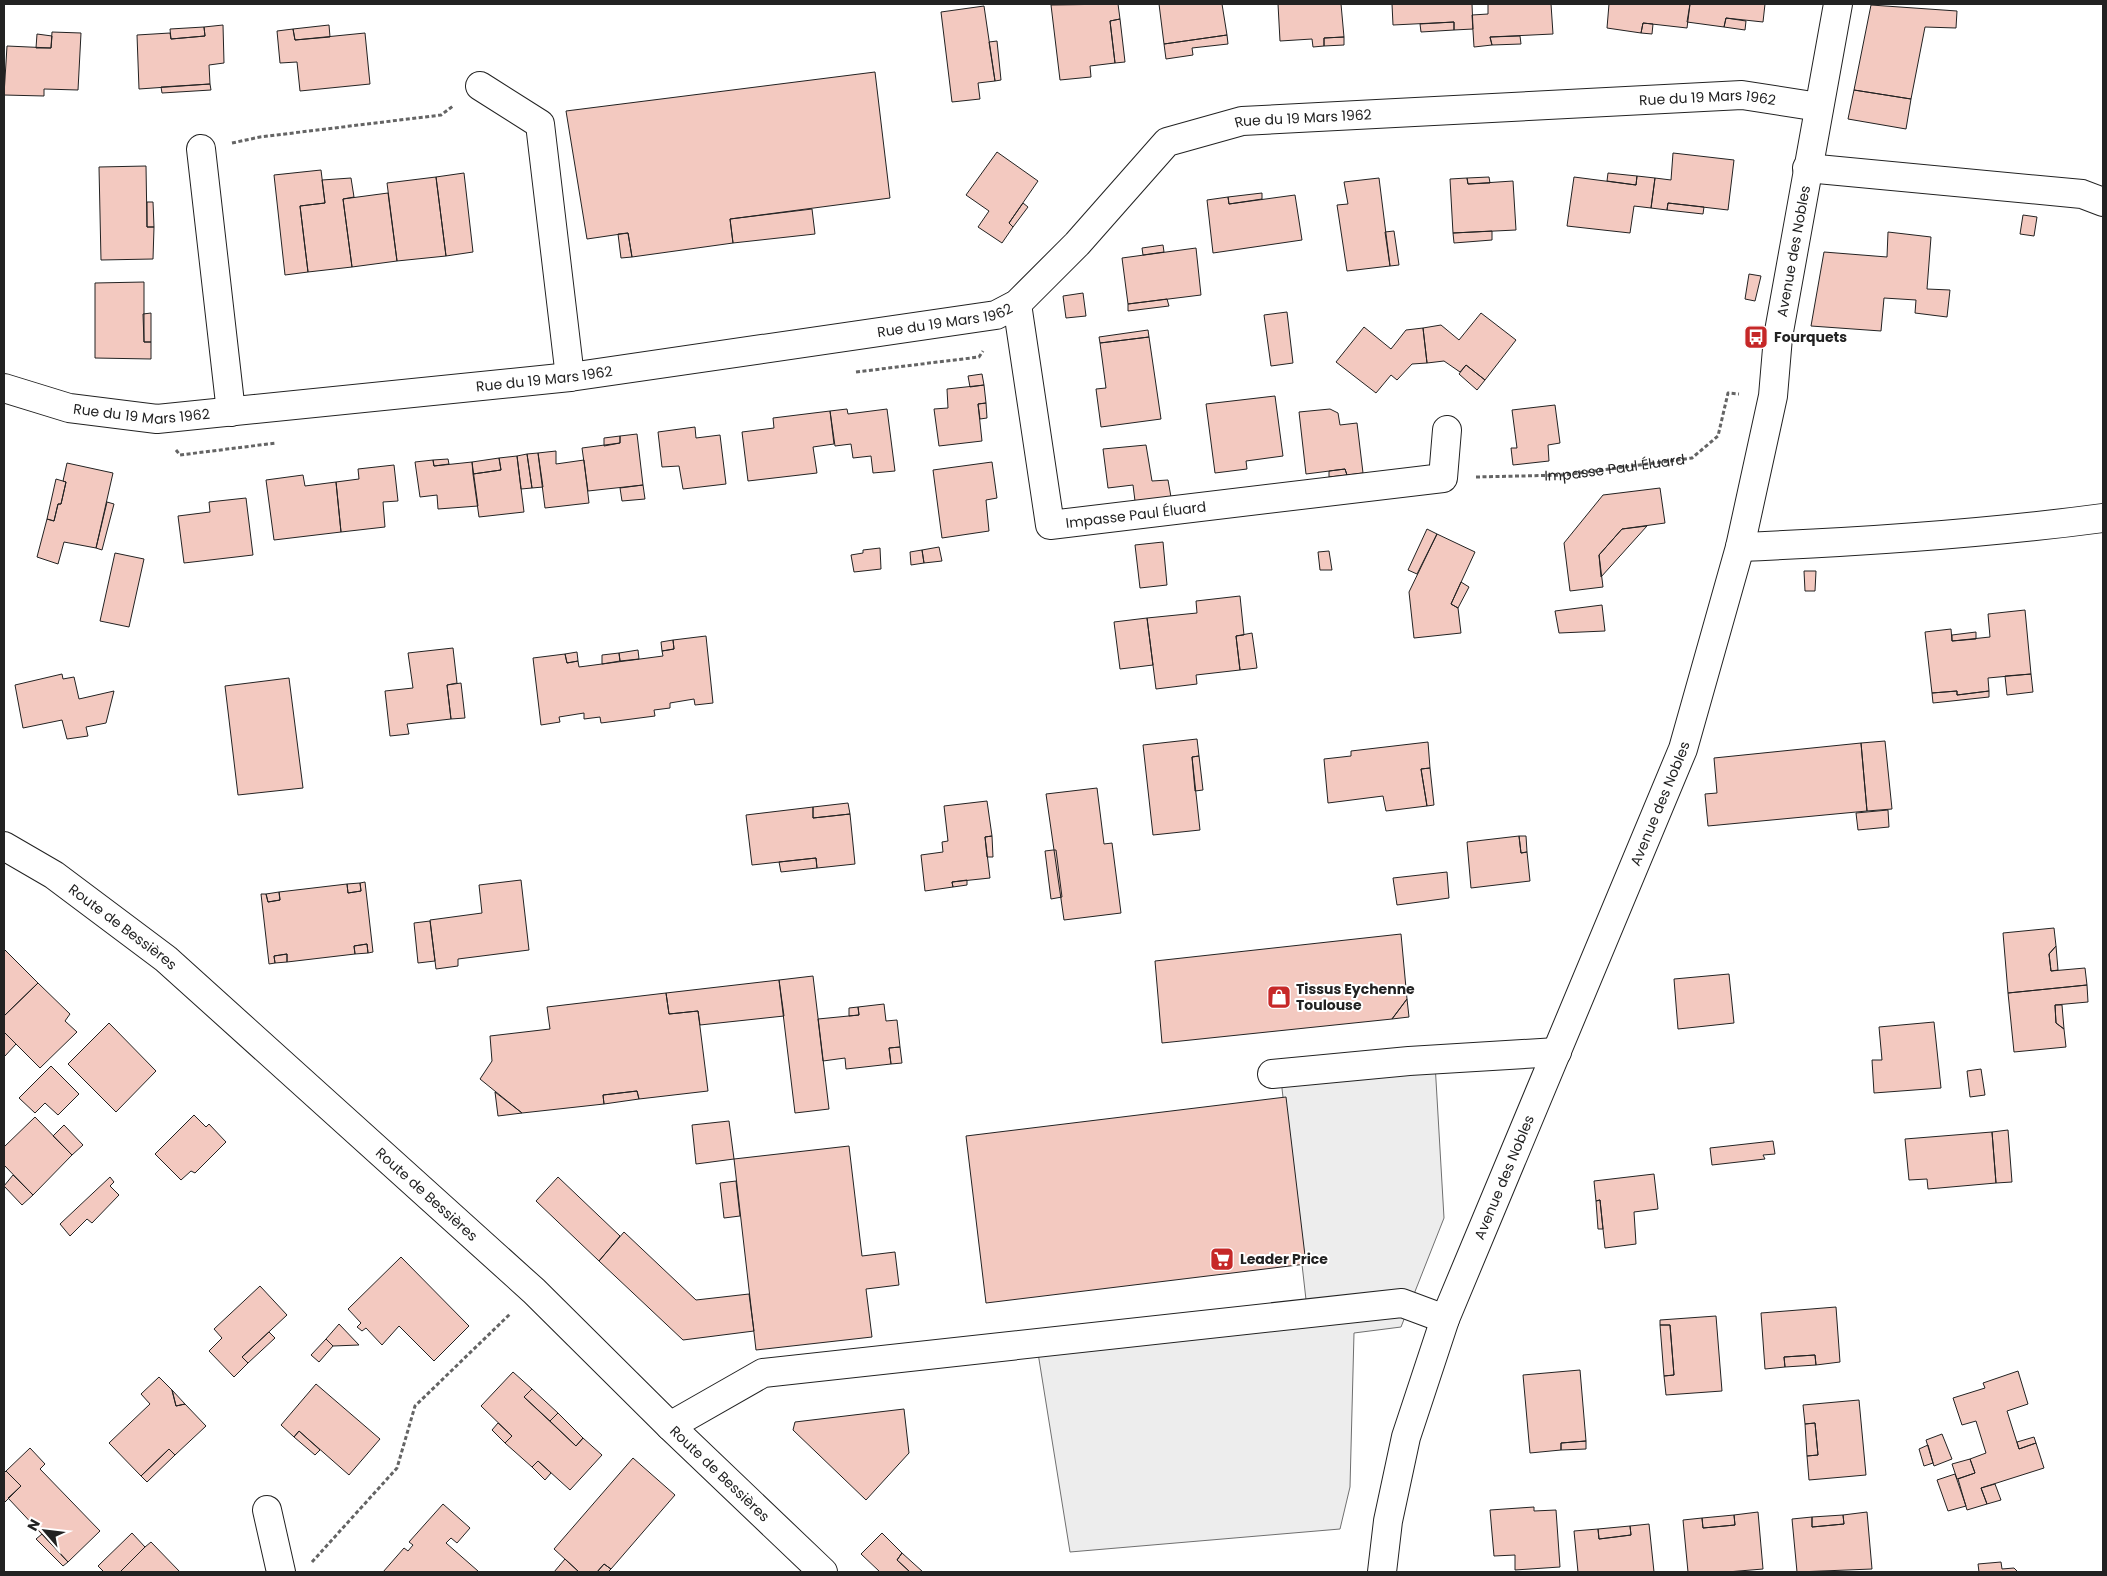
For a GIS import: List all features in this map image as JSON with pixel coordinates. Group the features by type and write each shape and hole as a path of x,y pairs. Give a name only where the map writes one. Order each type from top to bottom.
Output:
{"street":[{"name":"Avenue des Nobles","path":"1382,1572 1388,1520 1406,1437 1445,1319 1683,749 1740,547 1773,396 1778,337 1838,4"},
{"path":"480,86 540,124 570,377"},
{"name":"Rue du 19 Mars 1962","path":"4,388 69,408 157,419 570,377 996,315 1017,304 1077,244 1167,142 1242,121 1742,95 1819,107"},
{"path":"201,149 231,412"},
{"path":"1807,168 2082,194 2103,202"},
{"name":"Impasse Paul Éluard","path":"1017,304 1050,524 1443,478"},
{"path":"1443,478 1447,430"},
{"path":"1740,547 2011,530 2103,518"},
{"name":"Route de Bessières","path":"4,846 54,875 166,959 534,1291 670,1426 823,1572"},
{"path":"1272,1074 1409,1061 1557,1052"},
{"path":"670,1426 763,1373 1402,1303 1445,1319"},
{"path":"268,1510 281,1572"}],"path":[{"path":"201,149 260,137 441,115 480,86"},
{"name":"Impasse Paul Éluard","path":"1443,478 1565,475 1692,458 1718,436 1728,393 1773,396"},
{"path":"310,1565 397,1468 415,1406 534,1291"}],"shaded area":[{"path":"1434,1046 1444,1218 1401,1327 1354,1333 1350,1487 1340,1529 1070,1552 1038,1353 1309,1326 1279,1062"}],"building":[{"path":"1118,4 1120,19 1110,21 1115,63 1090,66 1091,77 1060,80 1051,5"},
{"path":"1159,4 1222,4 1227,35 1164,44"},
{"path":"1278,4 1341,4 1344,37 1324,38 1324,46 1313,47 1312,39 1280,41"},
{"path":"1392,4 1472,4 1473,29 1454,30 1454,22 1393,25"},
{"path":"1488,4 1551,4 1553,34 1490,37 1492,45 1474,47 1472,15 1488,14"},
{"path":"1609,4 1690,4 1687,28 1643,23 1641,33 1607,28"},
{"path":"1690,4 1765,4 1763,22 1726,18 1724,27 1687,22"},
{"path":"1871,5 1957,11 1956,28 1925,27 1911,99 1854,90"},
{"path":"984,6 995,81 978,83 980,99 952,102 941,12"},
{"path":"1726,18 1746,21 1745,30 1724,27"},
{"path":"1120,19 1125,62 1115,63 1110,21"},
{"path":"1454,22 1454,30 1421,32 1420,24"},
{"path":"1643,23 1653,24 1652,34 1641,33"},
{"path":"223,25 224,63 209,65 210,84 139,89 137,35 170,33 171,39 205,36 204,27"},
{"path":"329,25 330,37 295,40 293,29"},
{"path":"204,27 205,36 171,39 170,29"},
{"path":"293,29 295,40 365,33 370,84 300,91 297,62 280,63 277,31"},
{"path":"52,32 81,33 78,90 44,89 44,96 4,95 7,46 51,48"},
{"path":"37,34 52,36 51,48 36,48"},
{"path":"1227,35 1228,44 1192,48 1193,55 1166,59 1164,44"},
{"path":"1520,36 1521,44 1492,45 1490,37"},
{"path":"1344,37 1344,45 1324,46 1324,38"},
{"path":"997,41 1001,80 995,81 989,42"},
{"path":"875,72 890,198 730,219 733,243 632,257 628,233 587,239 566,111"},
{"path":"210,84 211,90 162,93 161,87"},
{"path":"1854,90 1911,99 1906,129 1848,119"},
{"path":"997,152 1038,181 1009,223 1013,227 1002,243 978,227 989,211 966,195"},
{"path":"1673,153 1734,160 1728,210 1668,203 1667,210 1651,208 1655,178 1671,180"},
{"path":"146,166 147,227 154,227 153,259 101,260 99,167"},
{"path":"321,170 325,203 300,206 308,272 285,275 274,175"},
{"path":"464,173 473,252 446,256 436,177"},
{"path":"1608,173 1637,176 1636,185 1607,181"},
{"path":"1637,176 1655,178 1651,208 1634,206 1630,233 1567,226 1574,177 1636,185"},
{"path":"436,177 446,256 397,261 387,183"},
{"path":"1489,177 1490,183 1468,184 1467,178"},
{"path":"351,178 354,197 343,199 352,267 308,272 300,206 325,203 322,180"},
{"path":"1379,178 1390,266 1347,271 1337,205 1348,204 1344,182"},
{"path":"1467,178 1468,184 1513,181 1516,230 1453,233 1450,179"},
{"path":"388,193 397,261 352,267 343,199"},
{"path":"1262,193 1262,199 1229,204 1228,197"},
{"path":"1295,195 1302,240 1213,253 1207,200 1228,197 1229,204"},
{"path":"147,202 153,202 154,227 147,227"},
{"path":"1023,203 1028,207 1013,227 1009,223"},
{"path":"1668,203 1704,207 1703,214 1667,210"},
{"path":"812,209 815,234 733,243 730,219"},
{"path":"2023,215 2037,217 2034,236 2020,234"},
{"path":"1394,231 1399,265 1390,266 1385,232"},
{"path":"1492,231 1492,240 1454,243 1453,233"},
{"path":"1888,232 1931,237 1927,289 1950,290 1947,317 1915,313 1916,300 1884,298 1881,331 1811,326 1824,252 1887,257"},
{"path":"628,233 632,257 621,258 618,234"},
{"path":"1163,245 1164,252 1143,255 1142,248"},
{"path":"1196,248 1201,295 1128,304 1122,258"},
{"path":"1749,274 1761,276 1755,301 1745,299"},
{"path":"144,282 144,342 151,342 151,359 95,358 95,283"},
{"path":"1083,293 1086,316 1066,318 1063,296"},
{"path":"1167,299 1169,306 1128,311 1128,304"},
{"path":"1287,312 1293,363 1271,366 1264,315"},
{"path":"151,313 151,342 144,342 143,314"},
{"path":"1481,313 1516,340 1485,380 1466,365 1460,372 1444,361 1427,363 1423,328 1441,325 1459,340"},
{"path":"1364,327 1391,349 1406,330 1423,328 1427,363 1412,364 1397,380 1391,375 1376,393 1336,362"},
{"path":"1148,330 1149,337 1100,343 1099,337"},
{"path":"1149,337 1161,419 1101,427 1096,389 1106,388 1100,343"},
{"path":"1466,365 1485,380 1477,390 1459,374"},
{"path":"982,374 984,385 970,387 968,376"},
{"path":"984,385 986,403 978,404 982,441 939,446 934,409 948,408 947,389"},
{"path":"1275,396 1283,456 1246,461 1247,469 1215,473 1206,404"},
{"path":"986,403 987,418 980,419 978,404"},
{"path":"1555,405 1560,443 1548,445 1549,461 1513,465 1511,448 1517,448 1512,410"},
{"path":"847,409 848,414 887,409 895,471 873,473 871,456 853,458 851,444 835,446 830,411"},
{"path":"1330,409 1338,413 1340,425 1357,423 1363,473 1347,475 1345,469 1306,474 1299,412"},
{"path":"830,411 834,444 813,447 817,473 748,481 742,432 774,428 773,418"},
{"path":"695,427 696,438 720,435 726,484 683,489 679,466 662,467 658,432"},
{"path":"637,434 643,485 588,491 582,448 620,443 620,436"},
{"path":"620,436 620,443 604,446 604,438"},
{"path":"1146,445 1152,481 1168,480 1171,497 1135,501 1133,485 1108,488 1103,449"},
{"path":"556,451 556,464 584,460 589,503 545,508 538,453"},
{"path":"538,453 543,487 532,488 527,454"},
{"path":"527,454 532,488 521,489 517,456"},
{"path":"517,456 524,512 479,517 473,474 501,470 499,458"},
{"path":"499,458 501,470 473,474 472,462"},
{"path":"448,459 449,464 434,466 433,460"},
{"path":"433,460 434,466 472,462 478,506 438,509 437,495 420,497 415,462"},
{"path":"992,462 997,498 986,500 989,531 942,538 933,470"},
{"path":"67,463 113,473 96,548 64,542 58,564 37,557 47,519 54,521 58,504 61,504 66,482 63,481"},
{"path":"394,465 398,501 383,502 385,527 341,532 336,482 359,479 358,469"},
{"path":"1345,469 1347,475 1329,477 1329,471"},
{"path":"303,475 305,486 336,482 341,532 274,540 266,480"},
{"path":"56,479 66,482 61,504 58,504 54,521 47,519"},
{"path":"643,485 645,499 622,501 620,488"},
{"path":"1660,488 1665,523 1622,529 1599,555 1603,587 1570,591 1564,543 1603,495"},
{"path":"246,498 253,555 184,563 178,516 210,512 209,502"},
{"path":"107,502 114,504 102,550 96,548"},
{"path":"1647,526 1601,577 1599,555 1622,529"},
{"path":"1427,529 1437,534 1417,574 1408,570"},
{"path":"1437,534 1475,552 1451,604 1458,608 1461,633 1414,638 1409,592"},
{"path":"1163,542 1167,585 1140,588 1135,545"},
{"path":"939,547 942,561 924,563 922,550"},
{"path":"880,548 881,569 854,572 851,555 863,553 863,550"},
{"path":"922,550 924,563 911,565 910,552"},
{"path":"1329,551 1332,570 1320,570 1318,552"},
{"path":"115,553 144,559 129,627 100,621"},
{"path":"1804,571 1816,571 1815,591 1805,591"},
{"path":"1461,582 1469,587 1458,608 1451,604"},
{"path":"1240,596 1244,635 1236,636 1240,670 1196,675 1197,684 1156,689 1147,618 1197,613 1196,601"},
{"path":"1602,605 1605,631 1559,633 1555,611"},
{"path":"2025,610 2031,674 1988,678 1989,691 1957,695 1957,691 1932,693 1925,632 1951,629 1952,641 1990,637 1988,614"},
{"path":"1147,618 1153,665 1120,669 1114,622"},
{"path":"1976,632 1976,639 1952,641 1952,635"},
{"path":"1252,633 1257,668 1240,670 1236,636"},
{"path":"706,636 713,703 695,705 694,699 670,703 670,708 654,710 655,716 601,723 600,717 584,719 584,713 559,717 560,722 541,725 533,658 565,654 567,663 578,661 579,667 663,656 662,651 674,649 673,640"},
{"path":"673,640 674,649 662,651 661,642"},
{"path":"453,648 457,683 447,685 451,719 407,724 409,734 390,736 385,691 413,688 408,653"},
{"path":"638,650 639,659 620,661 619,653"},
{"path":"577,652 578,661 567,663 565,654"},
{"path":"619,653 620,661 602,664 602,655"},
{"path":"62,674 63,679 74,677 79,699 114,691 106,723 86,727 88,736 67,739 62,720 23,728 15,685"},
{"path":"2031,674 2033,692 2007,695 2005,676"},
{"path":"289,678 303,788 238,795 225,686"},
{"path":"461,683 465,718 451,719 447,685"},
{"path":"1957,691 1957,695 1989,691 1989,697 1933,703 1932,693"},
{"path":"1197,739 1199,756 1192,757 1200,830 1153,835 1143,745"},
{"path":"1885,741 1892,809 1867,811 1861,743"},
{"path":"1428,742 1430,768 1421,769 1427,806 1386,811 1383,796 1328,803 1324,759 1351,756 1351,751"},
{"path":"1861,743 1867,811 1708,826 1705,794 1717,793 1714,758"},
{"path":"1199,756 1203,790 1195,791 1192,757"},
{"path":"1430,768 1434,805 1427,806 1421,769"},
{"path":"1097,788 1104,844 1112,843 1121,913 1064,920 1046,794"},
{"path":"987,801 992,836 985,837 990,878 952,882 953,887 925,891 921,855 943,852 942,842 948,841 944,806"},
{"path":"848,803 850,814 813,818 813,807"},
{"path":"813,807 813,818 850,814 855,864 817,868 816,858 752,865 746,815"},
{"path":"1888,810 1889,827 1858,830 1856,813"},
{"path":"992,836 993,857 987,857 985,837"},
{"path":"1519,836 1526,836 1527,852 1521,853"},
{"path":"1519,836 1521,853 1527,852 1530,881 1471,888 1467,842"},
{"path":"1056,850 1062,897 1051,899 1045,851"},
{"path":"816,858 817,868 781,872 779,862"},
{"path":"1447,872 1449,898 1397,905 1393,878"},
{"path":"521,880 529,950 458,959 458,966 436,969 430,920 482,913 479,885"},
{"path":"967,880 967,885 953,887 952,882"},
{"path":"365,882 373,952 368,953 367,944 354,946 355,954 287,962 287,954 274,956 275,963 269,964 261,894 266,894 268,902 280,900 279,892 347,884 348,893 361,891 360,883"},
{"path":"360,883 361,891 348,893 347,884"},
{"path":"279,892 280,900 268,902 266,894"},
{"path":"430,921 435,961 418,963 414,923"},
{"path":"2054,928 2056,946 2049,954 2051,971 2085,968 2087,985 2008,993 2003,933"},
{"path":"1401,934 1407,999 1392,1019 1162,1043 1155,961"},
{"path":"367,944 368,953 355,954 354,946"},
{"path":"2056,946 2058,970 2051,971 2049,954"},
{"path":"4,949 38,983 4,1016"},
{"path":"287,954 287,962 275,963 274,956"},
{"path":"1729,974 1734,1023 1678,1029 1674,979"},
{"path":"813,976 829,1109 795,1113 779,980"},
{"path":"779,980 784,1016 700,1025 698,1011 669,1014 666,993"},
{"path":"38,983 70,1014 65,1021 77,1032 40,1068 4,1032 4,1016"},
{"path":"2087,985 2088,1002 2055,1005 2056,1023 2064,1029 2066,1047 2014,1052 2008,993"},
{"path":"666,993 669,1014 698,1011 708,1091 639,1099 637,1091 603,1095 604,1104 522,1113 480,1079 492,1061 490,1036 550,1029 547,1007"},
{"path":"1407,999 1409,1017 1392,1019"},
{"path":"884,1004 886,1021 897,1020 900,1047 889,1048 891,1064 846,1069 845,1058 823,1061 818,1019 859,1015 858,1007"},
{"path":"2055,1005 2062,1005 2064,1029 2056,1023"},
{"path":"858,1007 859,1015 849,1016 849,1008"},
{"path":"1934,1022 1941,1088 1874,1093 1872,1060 1882,1060 1879,1027"},
{"path":"109,1023 156,1071 116,1112 68,1064"},
{"path":"4,1032 16,1044 5,1056 4,1055"},
{"path":"900,1047 902,1063 891,1064 889,1048"},
{"path":"51,1066 79,1094 58,1115 45,1103 35,1113 19,1098"},
{"path":"1981,1069 1985,1095 1970,1097 1967,1071"},
{"path":"637,1091 639,1099 604,1104 603,1095"},
{"path":"495,1092 522,1113 498,1116"},
{"path":"1286,1097 1306,1264 986,1303 966,1136"},
{"path":"194,1115 206,1127 209,1124 226,1142 195,1173 191,1171 181,1180 155,1154"},
{"path":"35,1117 72,1155 33,1195 4,1165 4,1147"},
{"path":"729,1121 734,1159 696,1164 692,1125"},
{"path":"64,1125 83,1145 72,1155 53,1136"},
{"path":"2008,1130 2012,1182 1996,1183 1992,1132"},
{"path":"1992,1132 1996,1183 1928,1189 1927,1179 1909,1180 1905,1139"},
{"path":"1773,1141 1775,1154 1763,1155 1765,1159 1712,1165 1710,1148"},
{"path":"849,1146 862,1256 895,1252 899,1285 866,1289 872,1337 756,1350 734,1159"},
{"path":"1654,1174 1658,1209 1634,1212 1636,1244 1605,1248 1600,1200 1596,1201 1594,1181"},
{"path":"13,1175 33,1195 22,1205 4,1186"},
{"path":"110,1177 114,1182 110,1186 119,1195 92,1223 87,1219 70,1236 60,1224"},
{"path":"558,1177 620,1236 599,1261 536,1201"},
{"path":"736,1181 740,1216 724,1218 720,1183"},
{"path":"1600,1200 1603,1229 1598,1229 1596,1201"},
{"path":"624,1232 696,1300 749,1294 754,1331 683,1340 599,1261"},
{"path":"401,1257 469,1326 434,1361 399,1326 382,1345 366,1328 362,1331 357,1327 361,1323 348,1309"},
{"path":"260,1286 287,1315 242,1357 248,1363 234,1377 209,1351 222,1338 214,1329"},
{"path":"1836,1307 1840,1362 1816,1365 1815,1355 1784,1357 1785,1367 1765,1369 1761,1313"},
{"path":"1716,1316 1722,1391 1666,1395 1664,1376 1674,1375 1670,1325 1660,1325 1660,1320"},
{"path":"339,1324 359,1345 333,1346 326,1339"},
{"path":"1660,1325 1670,1325 1674,1375 1664,1376"},
{"path":"269,1332 275,1338 248,1363 242,1357"},
{"path":"326,1339 333,1346 319,1362 311,1355"},
{"path":"1815,1355 1816,1365 1785,1367 1784,1357"},
{"path":"1580,1370 1586,1441 1561,1443 1561,1450 1530,1453 1523,1375"},
{"path":"2018,1371 2028,1404 2007,1411 2019,1449 2036,1443 2044,1468 1981,1488 1987,1504 1967,1510 1958,1479 1975,1473 1970,1459 1986,1453 1976,1421 1962,1425 1953,1398 1985,1388 1983,1383"},
{"path":"513,1372 532,1389 524,1397 576,1446 583,1438 602,1455 570,1490 538,1461 532,1467 505,1443 512,1436 481,1406"},
{"path":"159,1377 172,1390 176,1406 185,1404 206,1426 175,1455 169,1449 141,1476 109,1443 150,1404 141,1394"},
{"path":"316,1384 380,1439 349,1475 299,1431 294,1437 281,1425"},
{"path":"532,1389 558,1413 550,1421 524,1397"},
{"path":"172,1390 185,1404 176,1406"},
{"path":"1859,1400 1866,1475 1809,1480 1807,1456 1818,1455 1815,1423 1805,1424 1803,1405"},
{"path":"904,1409 909,1453 866,1500 793,1430 795,1422"},
{"path":"558,1413 583,1438 576,1446 550,1421"},
{"path":"498,1423 512,1436 505,1443 492,1430"},
{"path":"1815,1423 1818,1455 1807,1456 1805,1424"},
{"path":"299,1431 320,1450 315,1455 294,1437"},
{"path":"1942,1434 1952,1459 1934,1466 1926,1440"},
{"path":"2034,1437 2036,1443 2019,1449 2017,1442"},
{"path":"1586,1441 1586,1449 1561,1450 1561,1443"},
{"path":"1928,1445 1933,1463 1924,1466 1919,1449"},
{"path":"30,1448 45,1464 40,1469 100,1531 68,1562 8,1498 21,1486 6,1471"},
{"path":"169,1449 175,1455 147,1482 141,1476"},
{"path":"633,1458 675,1495 611,1569 604,1564 597,1572 579,1572 554,1549"},
{"path":"1970,1459 1975,1473 1957,1479 1952,1464"},
{"path":"538,1461 551,1473 545,1480 532,1467"},
{"path":"6,1471 21,1486 4,1503 4,1473"},
{"path":"1955,1474 1966,1506 1948,1511 1937,1480"},
{"path":"1995,1484 2001,1500 1987,1504 1981,1488"},
{"path":"443,1504 470,1528 457,1543 451,1538 446,1543 478,1571 383,1572 404,1548 408,1551 413,1545 409,1542"},
{"path":"1534,1507 1534,1511 1556,1510 1560,1567 1515,1570 1515,1555 1494,1556 1490,1510"},
{"path":"1758,1512 1763,1569 1727,1572 1688,1572 1683,1520 1702,1518 1703,1528 1735,1525 1734,1515"},
{"path":"1867,1512 1872,1569 1797,1572 1792,1519 1812,1517 1812,1527 1844,1524 1843,1515"},
{"path":"1734,1515 1735,1525 1703,1528 1702,1518"},
{"path":"1843,1515 1844,1524 1812,1527 1812,1517"},
{"path":"1649,1524 1654,1572 1578,1572 1574,1531 1598,1529 1599,1539 1631,1535 1630,1526"},
{"path":"1630,1526 1631,1535 1599,1539 1598,1529"},
{"path":"132,1533 145,1547 120,1572 104,1572 98,1566"},
{"path":"882,1533 902,1553 897,1560 910,1572 880,1572 861,1554"},
{"path":"42,1534 68,1562 63,1566 36,1539"},
{"path":"151,1542 180,1572 120,1572 145,1547"},
{"path":"902,1553 923,1572 910,1572 897,1560"},
{"path":"565,1559 579,1572 554,1572"},
{"path":"2001,1562 2002,1569 2014,1568 2018,1572 1979,1572 1978,1564"},
{"path":"604,1564 611,1569 608,1572 597,1572"}],"place":[{"name":"Fourquets","path":"1756,337"},
{"name":"Tissus Eychenne Toulouse","path":"1279,997"},
{"name":"Leader Price","path":"1222,1259"}]}
